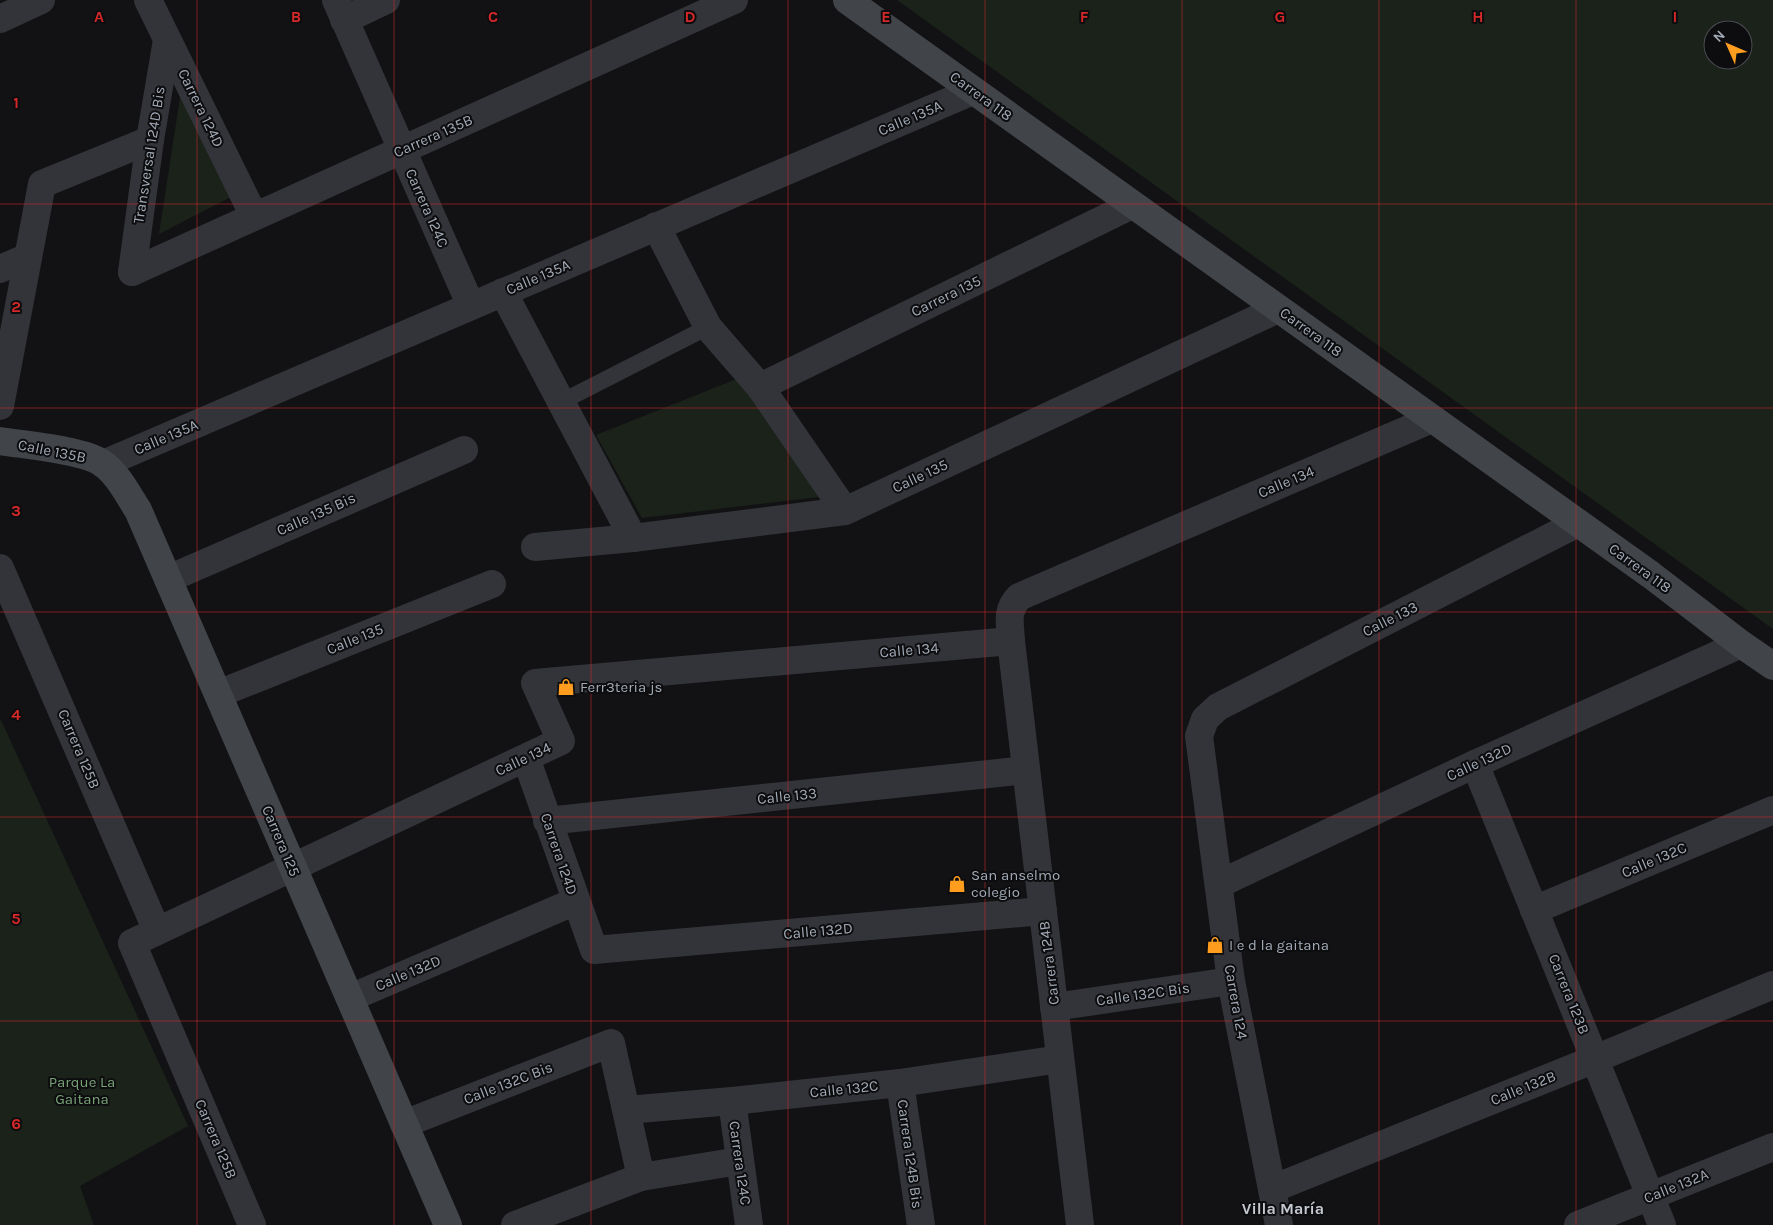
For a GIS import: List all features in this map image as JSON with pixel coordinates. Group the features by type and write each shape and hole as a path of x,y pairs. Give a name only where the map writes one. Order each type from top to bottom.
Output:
{"street":[{"path":"0,18 41,0"},
{"name":"Carrera 124D","path":"148,0 254,216"},
{"path":"340,10 386,0"},
{"name":"Carrera 135B","path":"132,272 734,0"},
{"name":"Carrera 118","path":"847,0 1651,575 1773,666"},
{"name":"Carrera 124C","path":"340,10 470,306"},
{"name":"Transversal 124D Bis","path":"132,272 150,140 167,40"},
{"name":"Calle 135A","path":"103,464 973,91"},
{"path":"0,406 42,184 150,140"},
{"name":"Carrera 135","path":"760,387 1132,205"},
{"path":"656,226 708,327 760,387 845,511"},
{"path":"0,269 28,257"},
{"path":"503,292 633,538"},
{"name":"Calle 135","path":"535,547 633,538 845,511 1278,309"},
{"name":"Calle 134","path":"1009,612 1013,603 1019,597 1432,419"},
{"name":"Calle 135B","path":"0,441 76,454 103,464"},
{"name":"Calle 135 Bis","path":"168,578 464,450"},
{"name":"Carrera 125","path":"103,464 119,481 138,510 448,1225"},
{"name":"Calle 133","path":"1205,719 1218,707 1578,523"},
{"name":"Carrera 125B","path":"0,568 158,931"},
{"name":"Calle 135","path":"218,694 492,584"},
{"name":"Carrera 124B","path":"1009,612 1080,1225"},
{"name":"Calle 134","path":"132,943 561,741 535,683 1011,640"},
{"name":"Calle 132D","path":"1219,884 1475,764 1741,644"},
{"name":"Carrera 124","path":"1205,719 1198,736 1231,980 1279,1225"},
{"name":"Carrera 124D","path":"526,758 594,950"},
{"name":"Carrera 123B","path":"1475,764 1662,1225"},
{"name":"Calle 133","path":"547,821 1026,770"},
{"name":"Calle 132C","path":"1534,910 1773,810"},
{"name":"Calle 132D","path":"350,998 576,901"},
{"name":"Calle 132D","path":"594,950 1043,911"},
{"name":"Carrera 125B","path":"132,943 252,1225"},
{"name":"Calle 132C Bis","path":"1054,1007 1231,980"},
{"name":"Calle 132B","path":"1272,1189 1773,985"},
{"name":"Calle 132C Bis","path":"404,1124 611,1043 627,1110"},
{"name":"Calle 132C","path":"627,1110 900,1084 1060,1059"},
{"name":"Carrera 124B Bis","path":"900,1084 920,1225"},
{"name":"Carrera 124C","path":"732,1101 749,1225"},
{"path":"627,1110 641,1177"},
{"name":"Calle 132A","path":"1578,1225 1773,1147"},
{"path":"515,1225 641,1177 739,1161"}],"lane":[{"path":"561,402 708,327"}],"green space":[{"path":"897,0 1773,0 1773,629"},
{"path":"181,91 233,196 159,234"},
{"path":"744,376 828,496 642,518 596,435"},
{"name":"Parque La Gaitana","path":"0,718 188,1126 80,1186 94,1225 0,1225"}],"place":[{"name":"Ferr3teria js","path":"566,687"},
{"name":"San anselmo colegio","path":"957,884"},
{"name":"I e d la gaitana","path":"1215,945"}],"district":[{"name":"Villa María","path":"1283,1208"}]}
